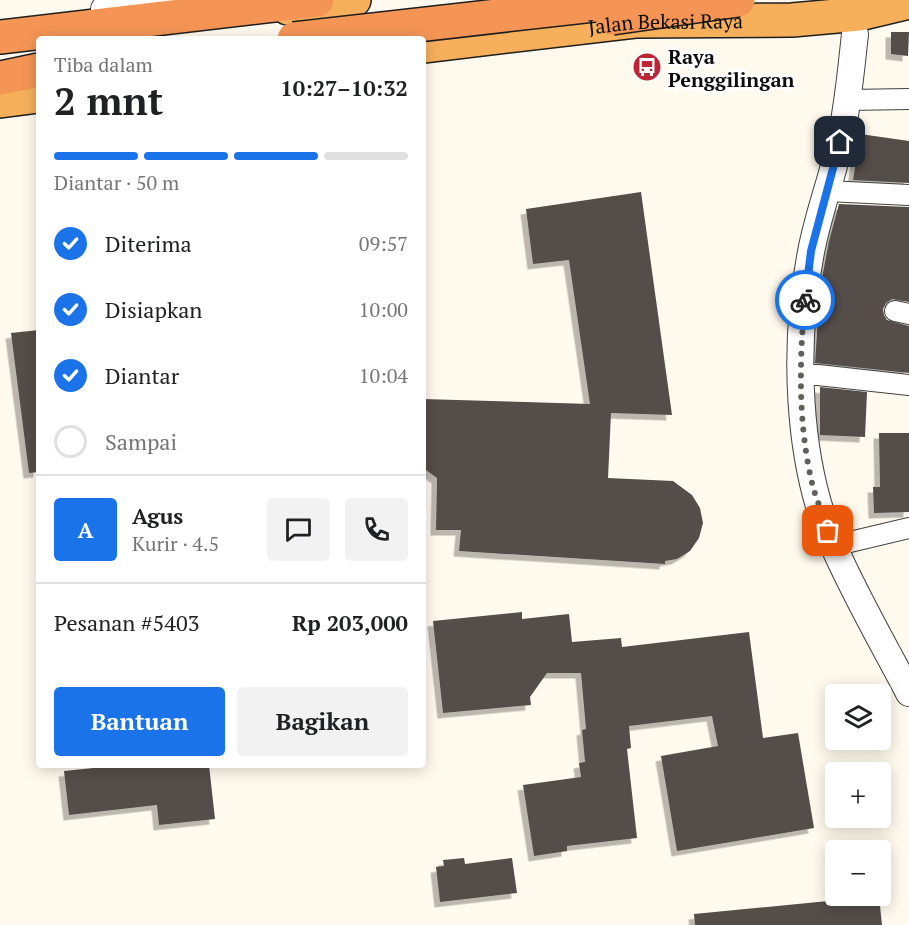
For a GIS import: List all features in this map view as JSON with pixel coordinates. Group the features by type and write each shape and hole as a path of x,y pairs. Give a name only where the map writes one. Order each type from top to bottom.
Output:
{"highway":[{"path":"0,39 317,0"},
{"path":"0,39 354,0"},
{"path":"320,36 638,0"},
{"path":"426,41 570,24 738,0"},
{"path":"792,20 820,21 841,26 855,33 879,16 909,3"},
{"name":"Jalan Bekasi Raya","path":"426,45 593,13 634,21 792,20 859,14 909,3"},
{"path":"0,78 36,71"},
{"path":"0,89 36,85"},
{"path":"0,101 36,96"}],"street":[{"path":"0,22 173,0"},
{"path":"855,33 848,100 840,142 815,234 808,270 801,339 804,424 810,472 817,501 833,546 909,693"},
{"path":"848,100 909,99"},
{"path":"827,191 909,195"},
{"path":"801,375 909,385"},
{"path":"833,546 909,528"}],"building":[{"path":"891,32 909,32 908,56 891,54"},
{"path":"860,134 909,141 909,183 853,180"},
{"path":"641,192 672,415 611,413 608,478 673,481 692,495 700,508 703,523 699,538 690,551 677,559 665,561 665,564 459,551 461,530 436,530 437,478 426,470 426,399 590,404 569,260 533,264 526,209"},
{"path":"839,204 909,207 909,302 892,299 883,309 887,320 909,326 909,373 815,363 820,289"},
{"path":"36,330 36,472 29,473 11,333"},
{"path":"820,387 867,392 865,437 820,435"},
{"path":"879,433 909,433 909,512 874,513 873,487 880,487"},
{"path":"522,612 522,619 569,614 572,642 621,638 622,647 749,632 763,738 798,733 814,828 677,851 661,756 718,746 712,716 629,726 631,748 627,749 637,838 567,846 567,851 534,856 523,785 581,777 579,763 585,762 582,730 586,729 581,673 547,673 530,697 531,705 443,713 433,621"},
{"path":"94,768 209,768 215,819 159,825 157,805 69,815 64,771"},
{"path":"464,858 465,864 512,858 517,893 440,902 436,867 444,866 443,860"},
{"path":"825,901 825,906 880,906 882,925 695,925 694,914"}],"way so far":[{"path":"805,300 801,339 801,375 807,455 817,501 828,531"}],"place":[{"name":"Raya Penggilingan","path":"647,67"}],"route":[{"path":"805,300 811,251 840,142"}]}
